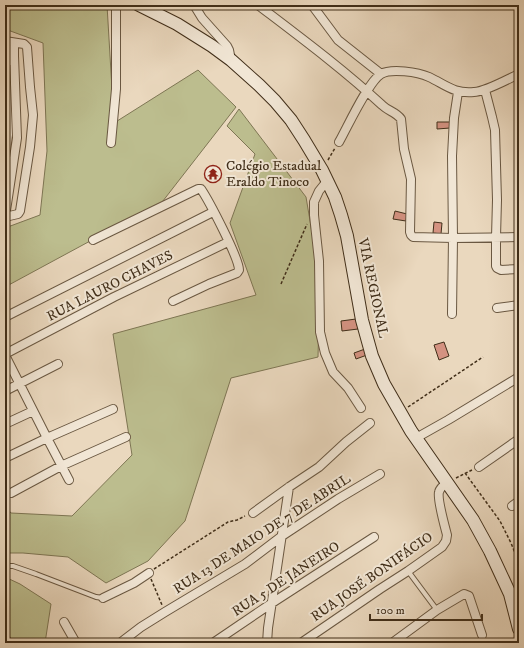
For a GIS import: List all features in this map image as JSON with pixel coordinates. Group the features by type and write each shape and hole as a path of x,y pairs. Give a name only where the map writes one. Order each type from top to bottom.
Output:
{"main road":[{"name":"VIA REGIONAL","path":"139,5 177,24 231,60 276,101 304,140 325,176 335,197 347,236 362,320 372,356 384,384 416,438 473,520 490,551 510,594 517,611 519,629"}],"street":[{"path":"112,143 116,89 116,5"},
{"path":"194,5 202,18 227,46 231,60"},
{"path":"258,5 367,91 384,107 396,113 401,119 404,149 411,179 410,232 414,237 519,237"},
{"path":"312,5 338,40 381,74"},
{"path":"5,41 14,42 24,44 27,47 33,115 30,147 20,211 18,214 5,217 17,138 14,42"},
{"path":"5,53 14,55"},
{"path":"5,64 14,55"},
{"path":"340,142 367,91 381,74 392,71 404,71 426,76 458,92 476,92 485,90 519,74"},
{"path":"5,80 8,135 5,158"},
{"path":"485,90 494,130 497,200 496,266 501,270 519,269"},
{"path":"452,314 452,156 454,118 458,92"},
{"path":"325,176 314,202 319,261 320,332 324,354 333,372 348,388 361,408"},
{"path":"93,240 198,189 201,190 228,242 239,270 237,273 208,284 173,301"},
{"path":"5,317 213,212"},
{"name":"RUA LAURO CHAVES","path":"5,354 114,297 228,242"},
{"path":"497,308 519,305"},
{"path":"5,354 68,480"},
{"path":"5,391 58,364"},
{"path":"416,438 519,376"},
{"path":"5,458 114,409"},
{"path":"5,424 34,411"},
{"path":"253,513 319,467 346,442 370,423"},
{"path":"12,493 61,466 126,437"},
{"path":"479,467 519,439"},
{"name":"RUA 13 DE MAIO DE 7 DE ABRIL","path":"120,643 141,627 245,564 282,536 338,499 380,474"},
{"name":"RUA JOSÉ BONIFÁCIO","path":"300,643 442,547 446,541 447,535 438,496 440,489 447,483"},
{"path":"267,643 289,487"},
{"name":"RUA 5 DE JANEIRO","path":"213,643 374,537"},
{"path":"103,598 134,583 148,573"},
{"path":"392,643 437,610 464,594 469,596 482,635"},
{"path":"64,622 76,643"}],"lane":[{"path":"5,568 13,566 96,597 103,598"},
{"path":"408,571 437,610"}],"path":[{"path":"325,176 340,142"},
{"path":"281,284 307,224"},
{"path":"400,412 483,357"},
{"path":"465,473 496,515 511,543 519,563"},
{"path":"165,612 148,573 228,522 253,513"}],"green space":[{"path":"5,5 107,5 114,123 198,70 236,107 159,206 5,287 5,228 40,215 47,151 43,43 5,29"},
{"path":"239,109 306,197 320,280 318,357 231,378 185,521 148,561 106,583 68,557 5,553 5,506 11,513 72,516 132,455 113,334 256,295 230,223 255,154 227,126"},
{"path":"5,577 20,584 51,604 45,643 15,643 5,631"}],"building":[{"path":"437,122 450,122 450,128 437,129"},
{"path":"395,211 407,214 406,221 393,219"},
{"path":"434,222 442,223 441,234 433,233"},
{"path":"356,319 358,329 342,331 341,321"},
{"path":"444,342 449,356 439,360 434,345"},
{"path":"365,349 367,355 356,359 354,353"}],"place":[{"name":"Colégio Estadual Eraldo Tinoco","path":"213,174"}]}
